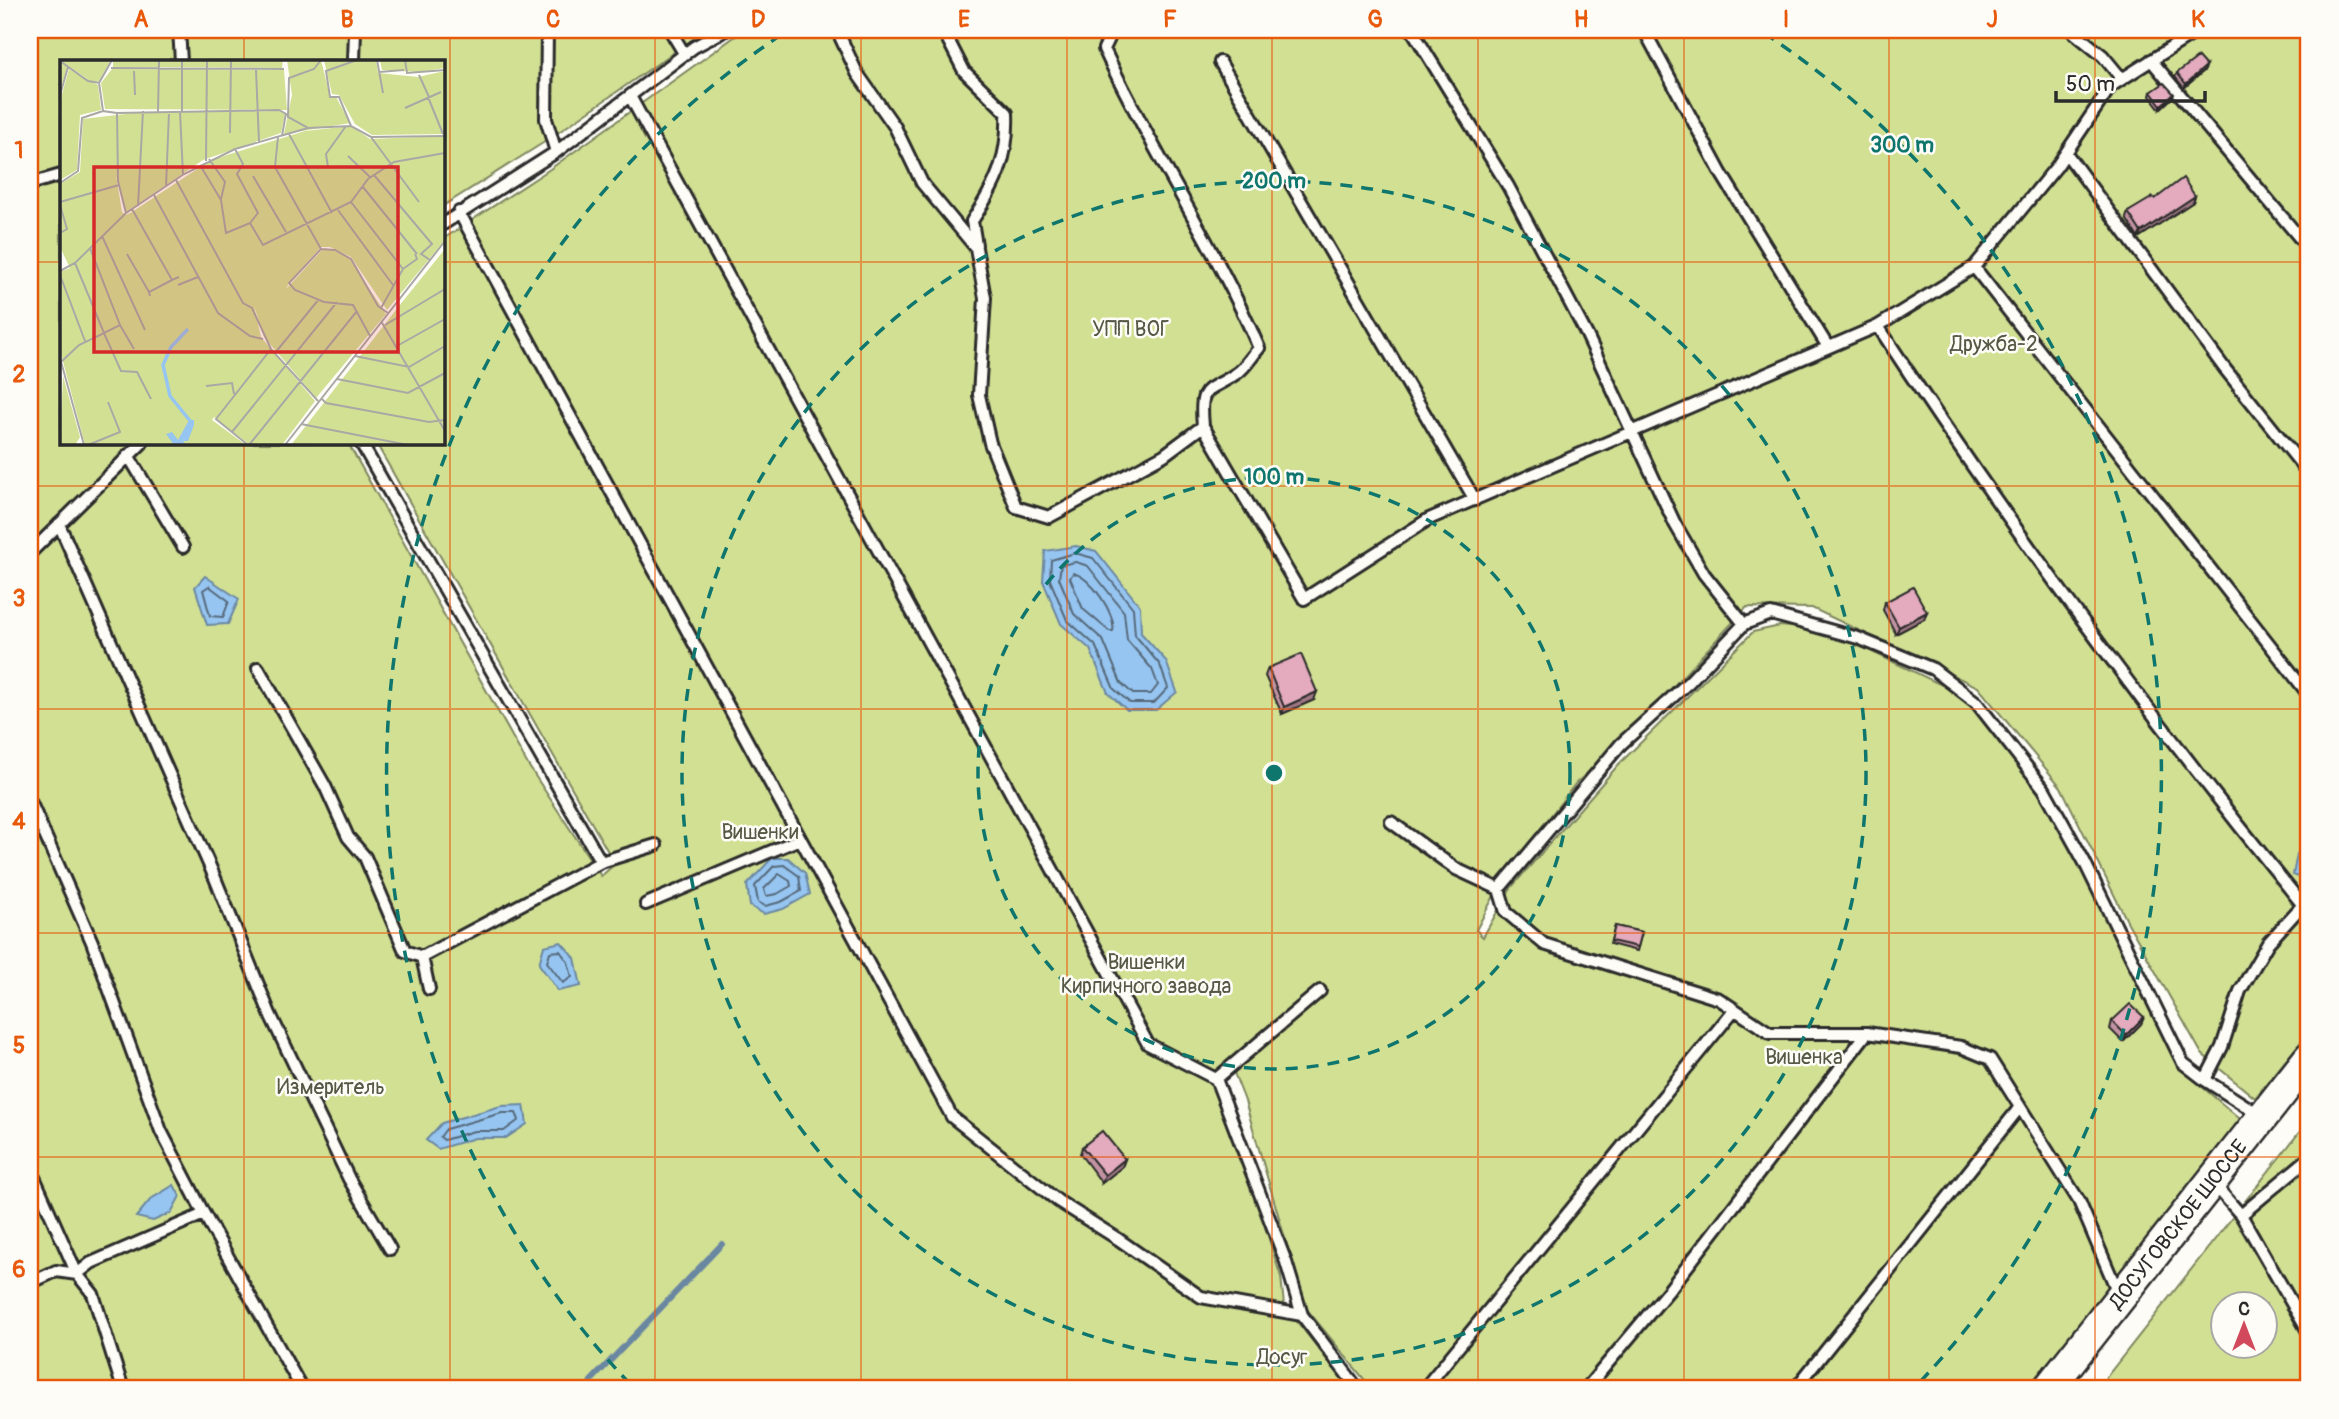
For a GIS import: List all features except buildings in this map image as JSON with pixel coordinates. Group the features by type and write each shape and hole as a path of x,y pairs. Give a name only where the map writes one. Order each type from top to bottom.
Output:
{"main road":[{"name":"ДОСУГОВСКОЕ ШОССЕ","path":"2048,1389 2309,1058"}],"lane":[{"path":"179,30 181,60"},
{"path":"354,60 355,30"},
{"path":"547,30 546,119 556,152"},
{"path":"670,30 685,55"},
{"path":"444,223 556,152 685,55 726,30"},
{"path":"837,30 857,73 895,127 922,183 976,248"},
{"path":"943,30 964,71 1007,113 1008,135 998,181 972,220 985,298 979,395 990,443 1016,507 1049,517 1164,455 1203,426"},
{"path":"1113,30 1104,49 1125,94 1238,299 1259,348 1238,373 1209,387 1200,399 1203,426 1304,599 1429,519 1878,326 1974,267 2066,153 2111,86 2199,30"},
{"path":"1412,30 1508,186 1634,431 1675,524 1704,574 1744,624"},
{"path":"1644,30 1721,173 1828,347"},
{"path":"2071,30 2103,56 2122,79"},
{"path":"2151,60 2309,250"},
{"path":"1220,62 1475,500"},
{"path":"631,98 1148,1044 1216,1079 1286,1262 1302,1315 1358,1389"},
{"path":"2066,153 2225,369 2309,474"},
{"path":"30,184 60,175"},
{"path":"460,212 952,1117 1058,1201 1201,1297 1302,1315"},
{"path":"1974,267 2309,695"},
{"path":"1878,326 1978,478 2103,649 2305,901 2268,943 2241,991 2222,1047 2205,1080"},
{"path":"30,553 141,444"},
{"path":"362,444 601,862"},
{"path":"128,455 183,547"},
{"path":"59,524 215,877 270,1014 349,1179 390,1249"},
{"path":"1499,889 1621,744 1689,682 1744,624 1771,614 1857,638 1933,669 1976,702 2044,789 2183,1063 2262,1116"},
{"path":"258,668 324,786 348,837 366,858 405,951 422,957 601,862 656,845"},
{"path":"30,801 92,942 161,1131 302,1389"},
{"path":"1391,822 1456,869 1499,889 1506,912 1544,944 1719,999 1770,1033 1867,1033 1961,1047 1990,1059 2079,1201 2120,1297"},
{"path":"646,904 800,839"},
{"path":"422,957 429,989"},
{"path":"1216,1079 1320,991"},
{"path":"1424,1389 1734,1010"},
{"path":"1586,1389 1669,1290 1867,1033"},
{"path":"1795,1389 2020,1107"},
{"path":"2241,1214 2309,1158"},
{"path":"30,1168 78,1274 93,1294 123,1389"},
{"path":"2211,1180 2241,1214 2309,1333"},
{"path":"30,1283 56,1271 78,1274 91,1263 204,1214"}],"green space":[{"path":"30,30 706,30 543,143 444,205 444,60 60,60 60,444 349,444 528,765 601,876 615,864 377,444 444,444 444,238 550,169 744,30 2309,30 2309,1032 2255,1098 2202,1054 2128,923 2061,787 1978,687 1812,608 1747,607 1614,750 1576,783 1505,875 1476,930 1483,937 1510,889 1619,764 1753,632 1780,626 1826,630 1963,695 2046,798 2186,1073 2246,1124 2026,1389 1372,1389 1305,1307 1245,1101 1229,1060 1207,1080 1228,1110 1281,1277 1284,1305 1350,1389 30,1389"},
{"path":"2309,1120 2309,1389 2097,1389"}],"water":[{"path":"1076,546 1096,551 1140,606 1141,633 1166,661 1177,692 1156,710 1127,710 1108,693 1090,649 1061,624 1043,581 1045,551"},
{"path":"205,576 239,599 228,624 207,625 195,587"},
{"path":"2309,839 2307,881 2293,875 2297,854"},
{"path":"772,858 788,858 805,873 810,894 783,909 764,914 750,906 747,885"},
{"path":"561,942 575,958 581,986 558,991 539,964 544,946"},
{"path":"524,1105 527,1124 506,1138 475,1138 438,1149 426,1140 442,1123 501,1106"},
{"path":"174,1185 180,1196 171,1213 153,1221 136,1217 151,1199"}],"waterway":[{"path":"587,1389 591,1381 722,1244"}],"park label":[{"name":"УПП ВОГ","path":"1131,329"},
{"name":"Дружба-2","path":"1994,344"},
{"name":"Вишенки","path":"760,832"},
{"name":"Вишенки Кирпичного завода","path":"1146,974"},
{"name":"Вишенка","path":"1804,1057"},
{"name":"Измеритель","path":"331,1087"},
{"name":"Досуг","path":"1282,1357"}]}
